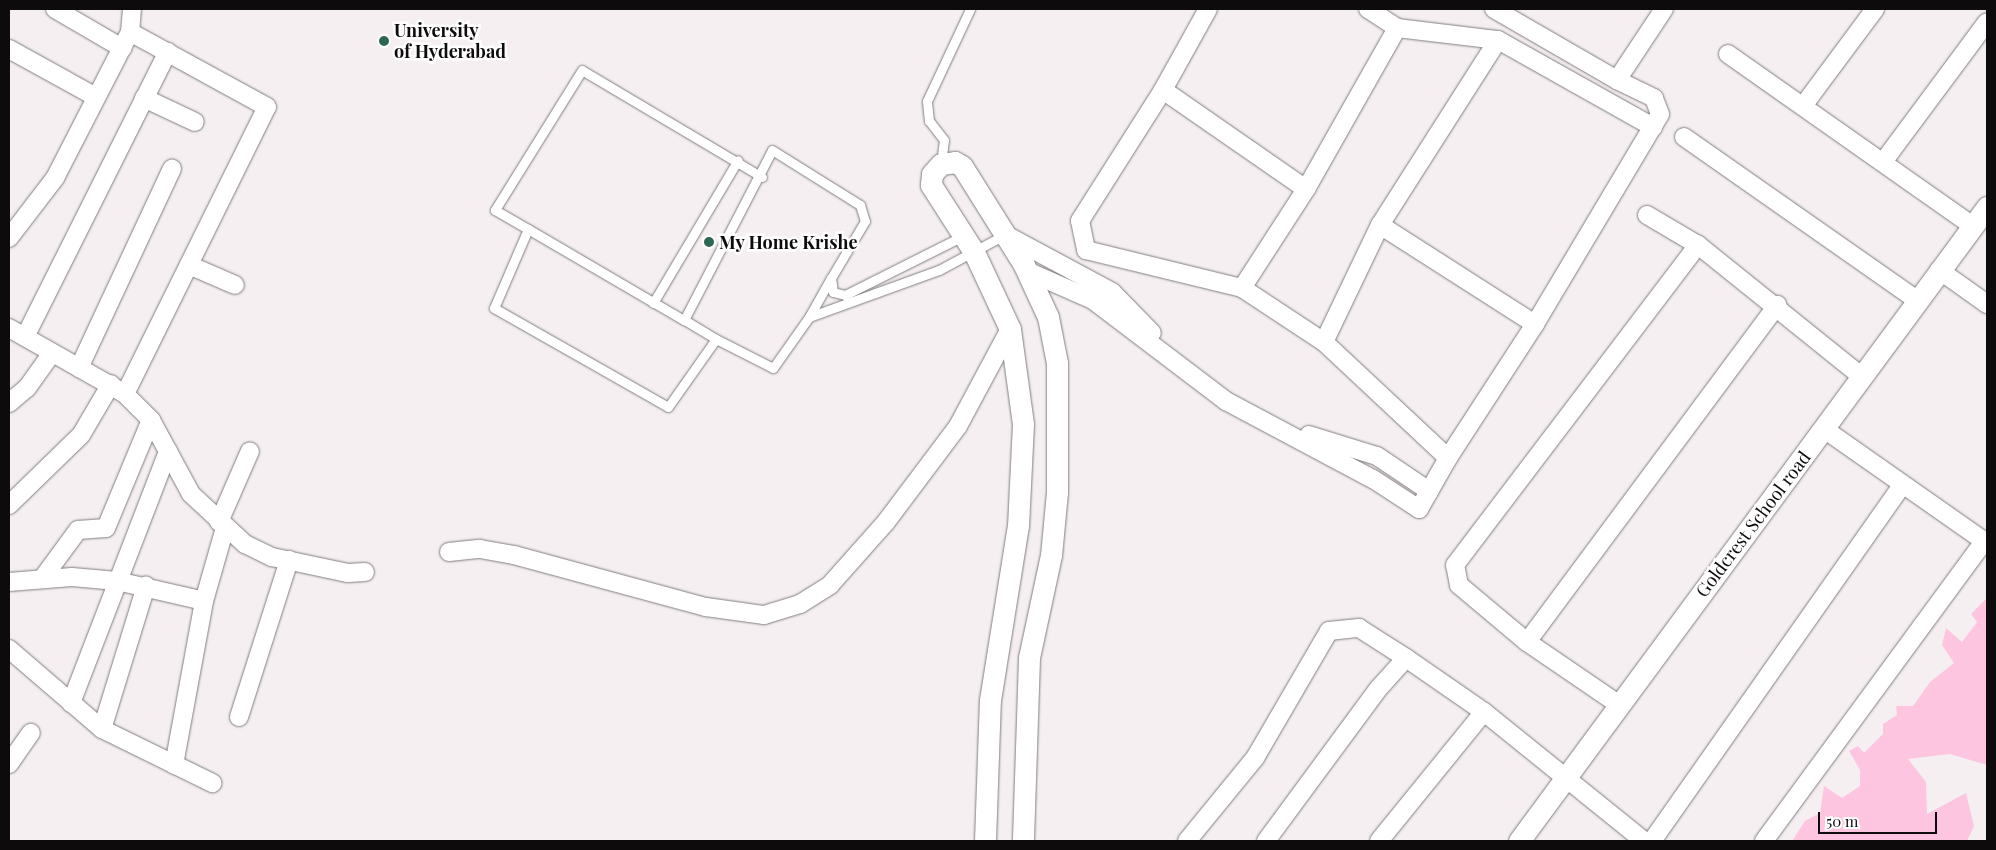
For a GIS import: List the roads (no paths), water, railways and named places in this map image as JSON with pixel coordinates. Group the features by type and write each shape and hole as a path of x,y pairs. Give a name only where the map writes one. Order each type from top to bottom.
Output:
{"street":[{"path":"55,9 122,48"},
{"path":"9,238 55,178 130,32 132,9"},
{"path":"1208,9 1163,90 1080,221 1086,250 1242,288 1324,342 1448,458"},
{"path":"1368,9 1397,28 1498,40 1653,127"},
{"path":"1027,271 1094,300 1226,401 1373,479 1418,509 1448,458 1535,324 1660,114 1654,98 1617,80 1494,9"},
{"path":"1617,80 1664,9"},
{"path":"1803,106 1875,9"},
{"path":"1882,162 1987,22"},
{"path":"1242,288 1306,189 1397,28"},
{"path":"9,505 81,435 118,389 189,265 267,107 130,32"},
{"path":"1324,342 1380,225 1498,40"},
{"path":"9,49 96,97"},
{"path":"25,338 168,52"},
{"path":"1728,54 1973,226"},
{"path":"1163,90 1306,189"},
{"path":"144,98 195,122"},
{"path":"1684,137 1917,300"},
{"path":"985,841 990,700 1010,588 1021,470 1022,424 1010,329 969,244 931,185 932,174 941,164 962,166 1027,271 1048,317 1057,363 1057,492 1051,555 1029,658 1023,841"},
{"path":"79,368 172,169"},
{"name":"Goldcrest School road","path":"1519,841 1569,780 1618,704 1987,207"},
{"path":"1646,215 1698,245 1778,305 1862,377"},
{"path":"1380,225 1535,324"},
{"path":"1004,234 1112,292 1166,348 1267,415 1321,440 1377,456 1429,491"},
{"path":"1618,704 1526,642 1458,585 1455,566 1698,245"},
{"path":"189,265 235,285"},
{"path":"1939,270 1987,304"},
{"path":"1526,642 1778,305"},
{"path":"9,328 118,389 151,420 191,494 222,525 245,544 289,560 365,572"},
{"path":"449,552 480,549 514,555 706,607 764,615 800,604 830,585 886,522 958,426 1010,329"},
{"path":"9,403 27,388 52,353"},
{"path":"42,579 78,530 106,528 151,420"},
{"path":"1764,841 1984,541 1824,429"},
{"path":"71,703 168,451"},
{"path":"174,765 204,601 222,525 250,451"},
{"path":"1652,841 1902,485"},
{"path":"240,717 289,560"},
{"path":"9,582 42,579 117,581 146,586 204,601"},
{"path":"102,729 146,586"},
{"path":"1187,841 1255,758 1330,631 1359,628 1484,712 1644,841"},
{"path":"9,649 102,729 212,783"},
{"path":"1266,841 1379,688 1406,658"},
{"path":"1379,841 1484,712"},
{"path":"9,764 31,733"}],"lane":[{"path":"941,164 944,140 929,121 927,101 970,9"},
{"path":"684,320 762,177 772,150 860,205 865,221 809,317 773,368 716,339 495,210 582,70 738,160 762,177"},
{"path":"653,303 738,160"},
{"path":"528,229 494,308 668,407 716,339"},
{"path":"831,278 833,292 846,296 969,244 1004,234"},
{"path":"809,317 969,244"}],"place":[{"name":"University of Hyderabad","path":"384,41"},
{"name":"My Home Krishe","path":"709,242"}]}
